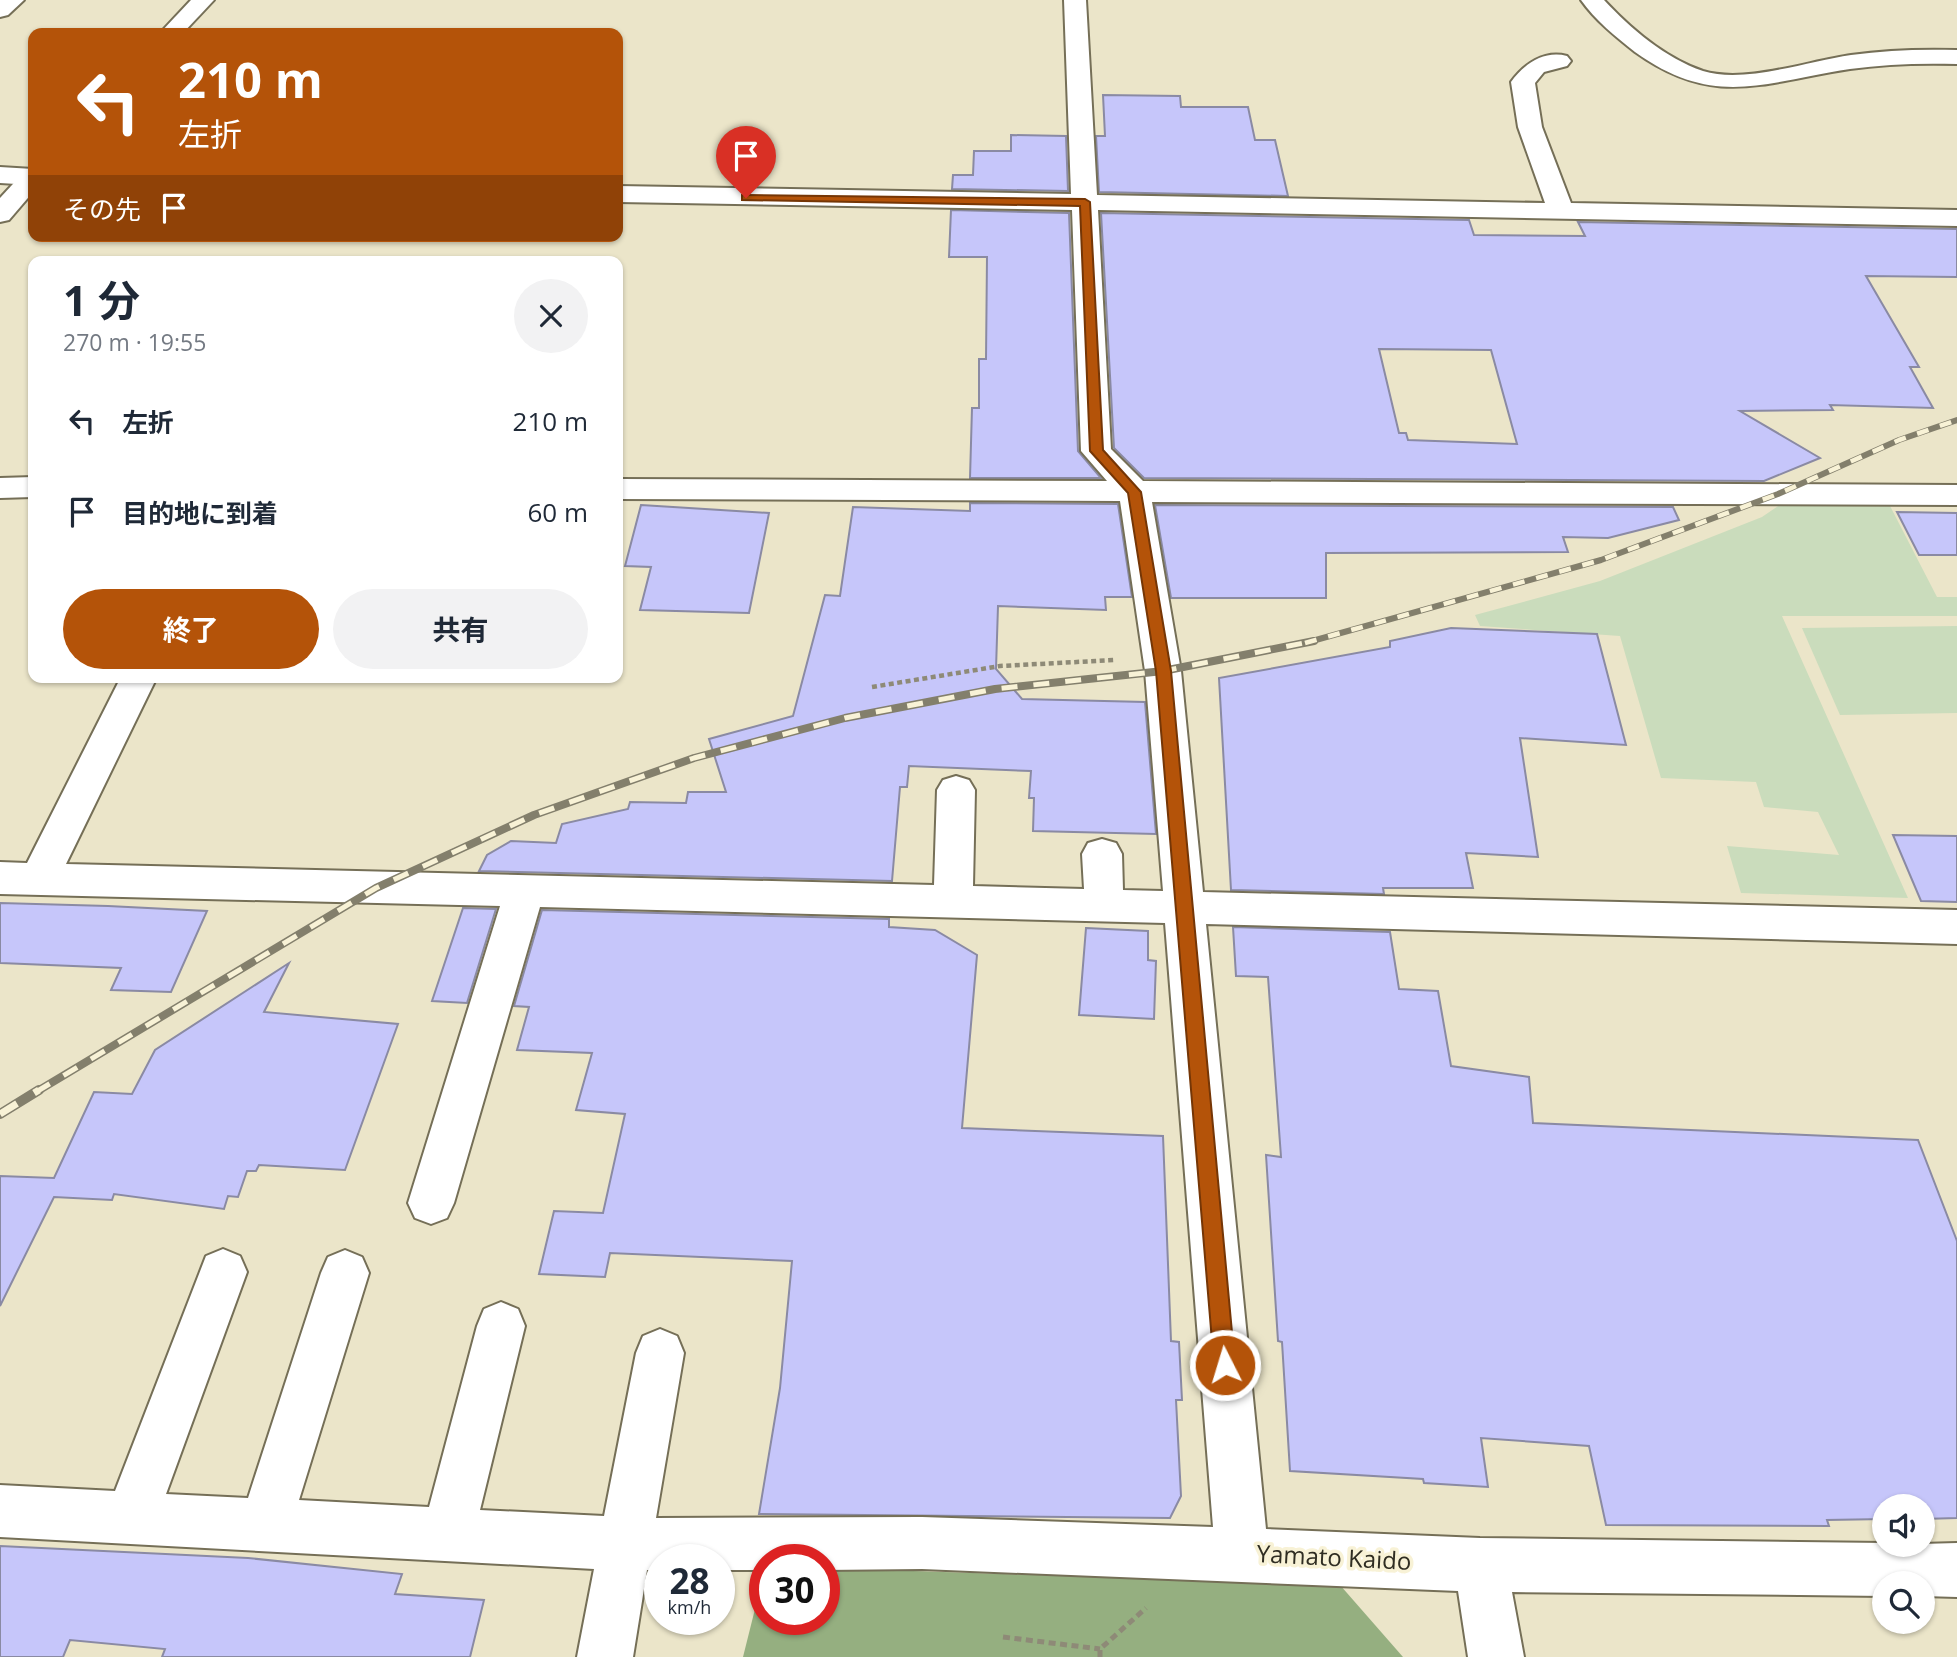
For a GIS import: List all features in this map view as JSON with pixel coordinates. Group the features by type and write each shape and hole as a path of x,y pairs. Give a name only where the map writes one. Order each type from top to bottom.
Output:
{"main road":[{"path":"0,10 13,0"},
{"path":"176,28 203,0"},
{"path":"1075,0 1096,451 1135,492"},
{"path":"1592,0 1654,54 1697,76 1724,80 1782,75 1850,62 1921,56 1957,57"},
{"path":"1559,61 1536,67 1523,82 1530,127 1561,211"},
{"path":"0,175 28,177"},
{"path":"0,214 28,183"},
{"path":"623,194 1957,218"},
{"path":"0,488 28,487"},
{"path":"623,489 1957,495"},
{"name":"Yamato Kaido","path":"1135,492 1161,657 1242,1554 1480,1565 1957,1570"},
{"path":"39,879 136,683"},
{"path":"953,902 956,790"},
{"path":"1102,854 1104,905"},
{"path":"0,878 1957,927"},
{"path":"431,1203 524,893"},
{"path":"131,1517 223,1272"},
{"path":"265,1525 345,1273"},
{"path":"448,1534 501,1326"},
{"path":"605,1657 628,1544 660,1353"},
{"path":"0,1511 628,1544 922,1543 1242,1554"},
{"path":"1480,1565 1496,1657"}],"path":[{"path":"873,687 1000,666 1161,657"},
{"path":"1003,1637 1100,1649"}],"green space":[{"path":"1781,504 1889,504 1937,597 1957,597 1957,616 1782,616 1908,898 1741,893 1727,846 1839,855 1818,812 1764,807 1756,782 1661,778 1620,636 1480,626 1475,615 1600,581 1762,517"},
{"path":"1957,626 1957,713 1840,715 1802,628"},
{"path":"840,1569 1340,1585 1403,1657 743,1657 749,1633 840,1635"}],"building":[{"path":"1103,95 1180,96 1181,107 1248,107 1255,140 1275,140 1288,196 1099,192 1096,136 1105,136"},
{"path":"1011,135 1066,136 1068,191 952,189 953,175 973,175 974,151 1011,151"},
{"path":"951,210 1069,213 1078,451 1101,478 970,478 972,408 979,408 979,359 986,359 987,257 949,257"},
{"path":"1101,213 1469,220 1474,235 1585,236 1578,222 1957,229 1957,277 1866,276 1919,367 1910,367 1933,408 1830,405 1833,410 1740,411 1820,458 1764,481 1144,478 1114,448","holes":["1379,349 1491,350 1517,444 1408,440 1406,433 1399,433"]},
{"path":"970,503 1118,504 1132,597 1105,597 1106,610 998,606 996,669 1022,699 1145,702 1156,834 1033,831 1034,798 1029,798 1031,771 909,766 907,787 900,787 892,881 479,871 487,855 511,841 556,843 562,824 628,809 630,802 686,803 688,792 726,792 709,739 793,716 825,595 840,596 853,507 970,511"},
{"path":"641,505 769,513 749,613 640,610 651,567 625,566"},
{"path":"1155,505 1673,507 1679,520 1608,538 1563,537 1568,552 1326,553 1326,598 1171,598"},
{"path":"1897,512 1957,513 1957,555 1919,555"},
{"path":"1451,628 1597,634 1626,745 1520,738 1538,857 1466,853 1473,888 1383,888 1384,894 1231,890 1219,678 1390,647 1390,641"},
{"path":"1893,835 1957,836 1957,902 1921,901"},
{"path":"0,903 207,911 171,992 111,990 121,968 0,963"},
{"path":"463,908 496,909 467,1003 432,1001"},
{"path":"542,910 889,919 889,927 935,930 977,955 962,1128 1163,1136 1171,1341 1179,1342 1182,1400 1176,1400 1181,1496 1170,1518 759,1514 780,1388 792,1261 610,1253 605,1277 539,1274 554,1211 603,1213 625,1114 576,1110 592,1053 517,1050 529,1007 514,1006"},
{"path":"1233,927 1390,932 1399,989 1438,991 1451,1066 1529,1077 1533,1123 1918,1140 1957,1241 1957,1518 1935,1519 1935,1494 1872,1494 1872,1519 1827,1520 1829,1526 1606,1525 1589,1446 1481,1438 1488,1487 1424,1483 1423,1479 1290,1471 1282,1342 1278,1341 1266,1155 1281,1157 1268,977 1236,976"},
{"path":"1086,928 1148,931 1148,960 1156,961 1154,1019 1079,1015"},
{"path":"289,963 264,1012 398,1024 345,1170 259,1165 256,1171 247,1171 238,1197 228,1196 224,1209 114,1194 112,1200 54,1197 0,1306 0,1176 54,1178 94,1092 132,1094 155,1050"},
{"path":"0,1546 248,1558 402,1574 395,1594 484,1600 470,1657 162,1657 165,1649 70,1640 63,1657 0,1657"}],"railway":[{"path":"1308,642 1601,560 1778,494 1899,440 1957,420"},
{"path":"1308,642 1314,641"},
{"path":"36,1092 376,888 534,815 694,758 845,718 995,689 1163,671 1308,642"},
{"path":"0,1114 39,1090"}],"route":[{"path":"746,198 1085,202 1096,451 1135,492 1163,671 1182,908 1225,1365"}]}
